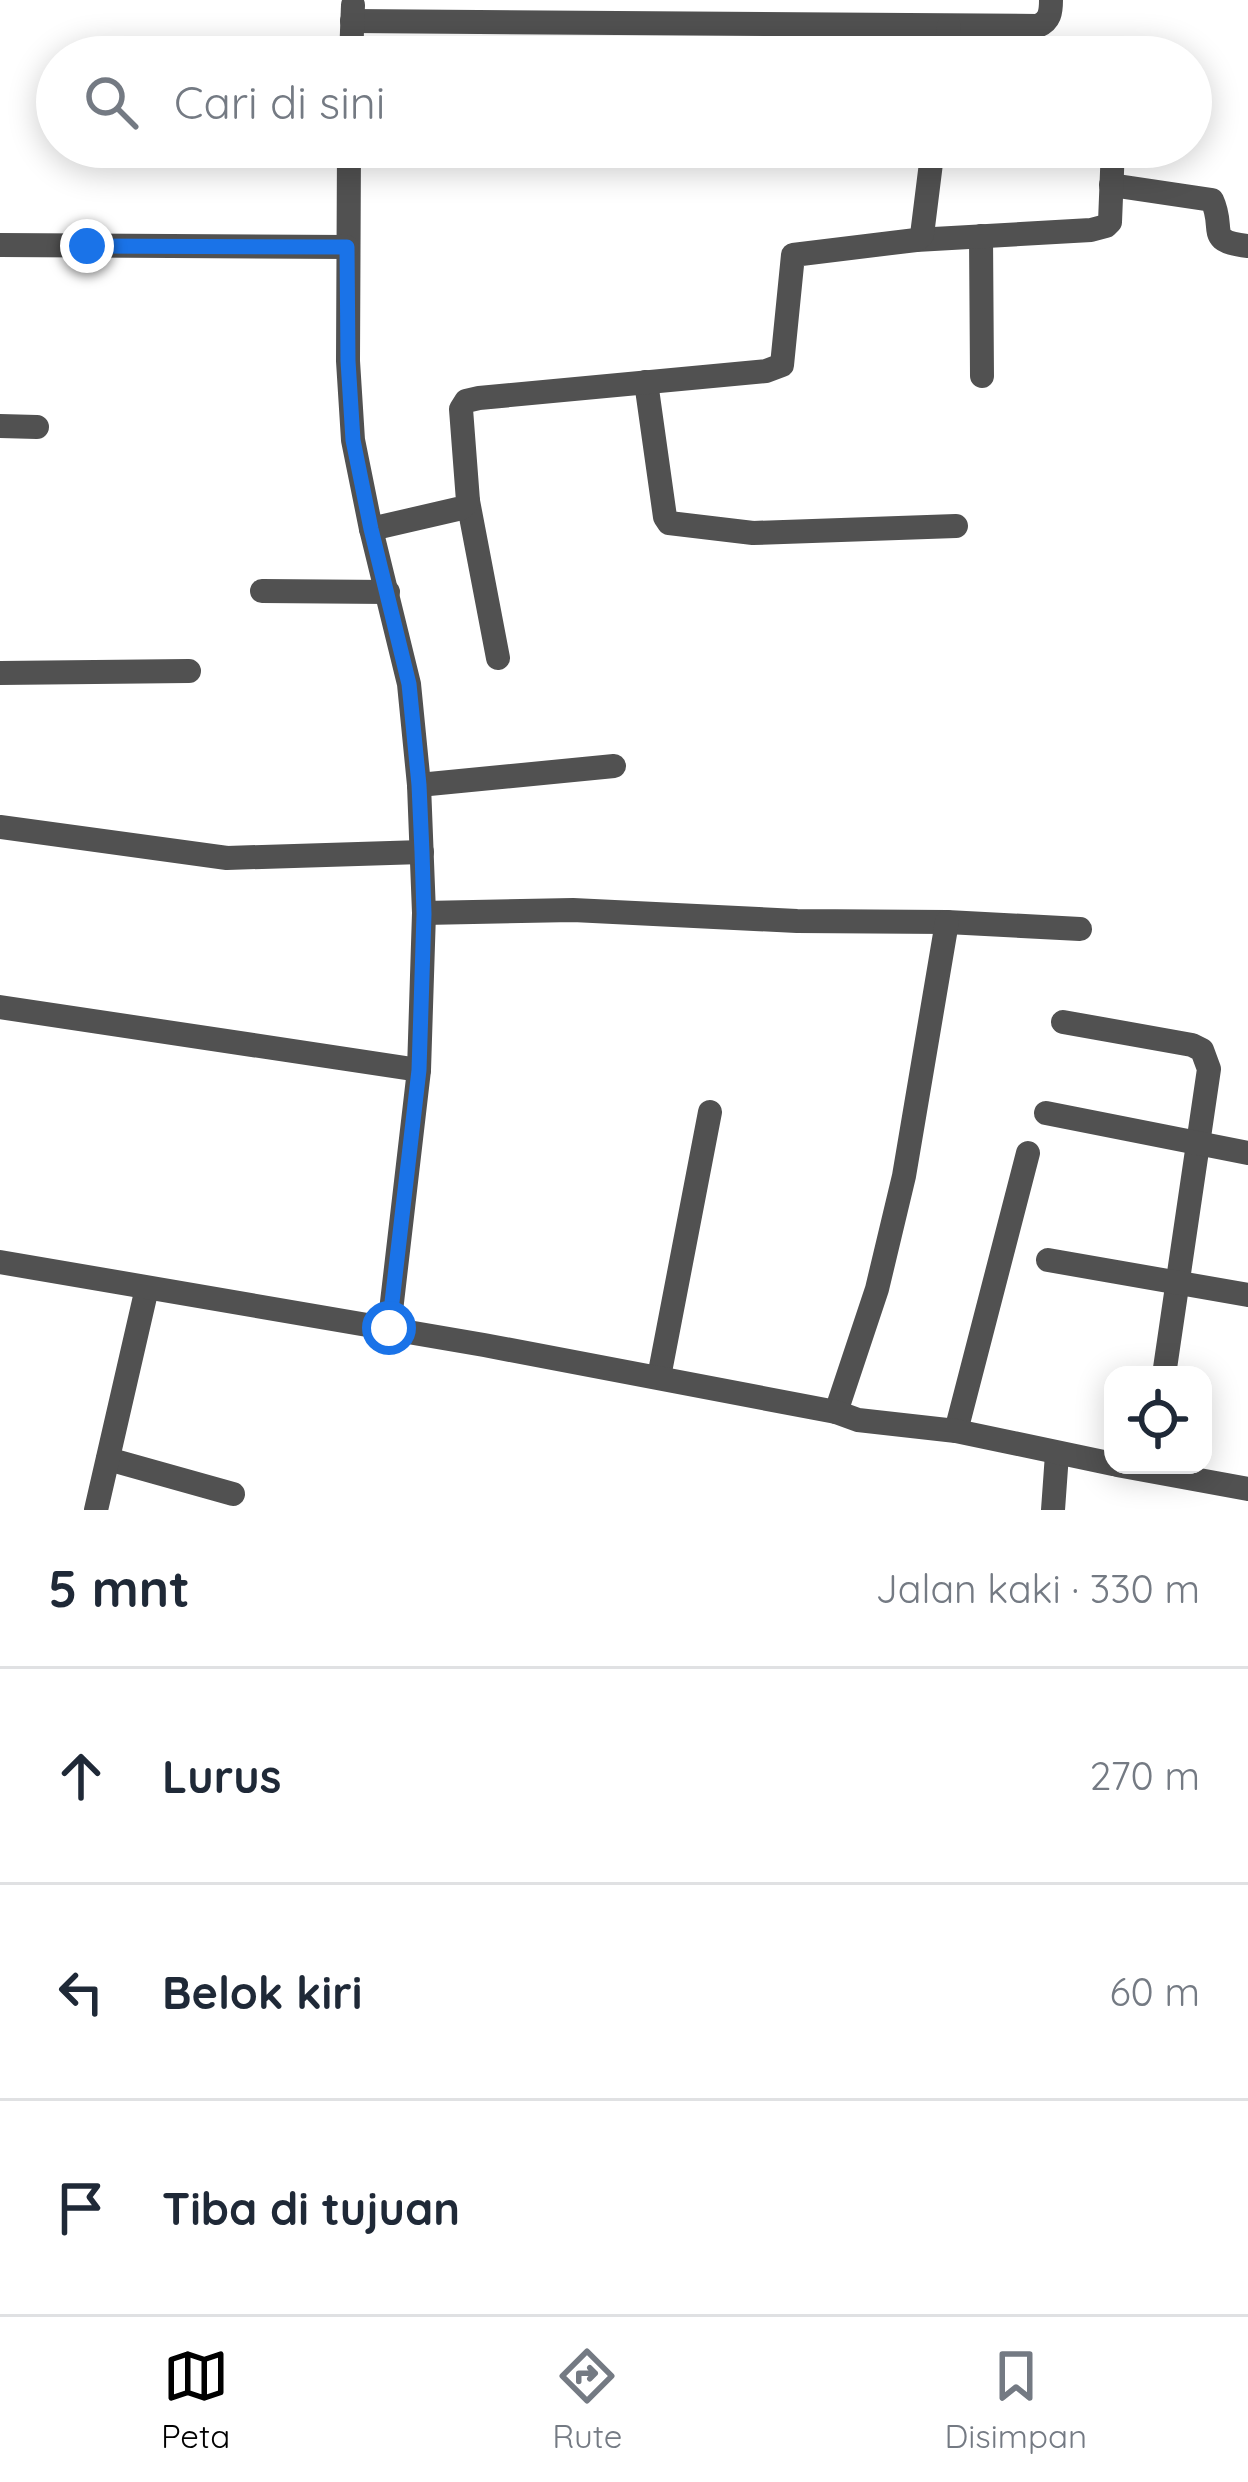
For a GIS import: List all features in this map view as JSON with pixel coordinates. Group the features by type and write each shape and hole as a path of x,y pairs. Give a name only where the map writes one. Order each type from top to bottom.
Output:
{"street":[{"path":"351,36 352,13 852,13 949,26 1038,26 1051,14 1051,0"},
{"path":"948,36 949,26"},
{"path":"349,168 348,361 353,440 409,684 422,852 419,1070 389,1328"},
{"path":"916,240 922,235 930,168"},
{"path":"498,658 468,501 461,409 466,401 766,371 782,364 793,255 1106,226 1112,168"},
{"path":"1112,185 1212,200 1221,239 1248,246"},
{"path":"981,236 982,376"},
{"path":"0,245 347,247"},
{"path":"646,382 669,523 753,533 956,526"},
{"path":"0,426 37,427"},
{"path":"371,529 462,508 468,501"},
{"path":"262,591 388,592"},
{"path":"0,673 189,671"},
{"path":"419,785 614,766"},
{"path":"0,827 226,858 422,852"},
{"path":"424,914 574,910 1080,929"},
{"path":"836,1412 877,1289 904,1176 947,922"},
{"path":"0,1007 419,1070"},
{"path":"1063,1022 1192,1045 1202,1050 1209,1069 1165,1366"},
{"path":"661,1363 710,1112"},
{"path":"1046,1113 1248,1153"},
{"path":"956,1431 1028,1153"},
{"path":"1048,1260 1248,1295"},
{"path":"0,1262 389,1328 661,1363 858,1420 956,1431 1057,1468 1104,1466"},
{"path":"96,1510 147,1288"},
{"path":"108,1459 233,1494"},
{"path":"1053,1510 1057,1468"},
{"path":"1177,1474 1248,1489"}],"route":[{"path":"87,246 347,247 353,440 409,684 422,852 419,1070 389,1328"}]}
